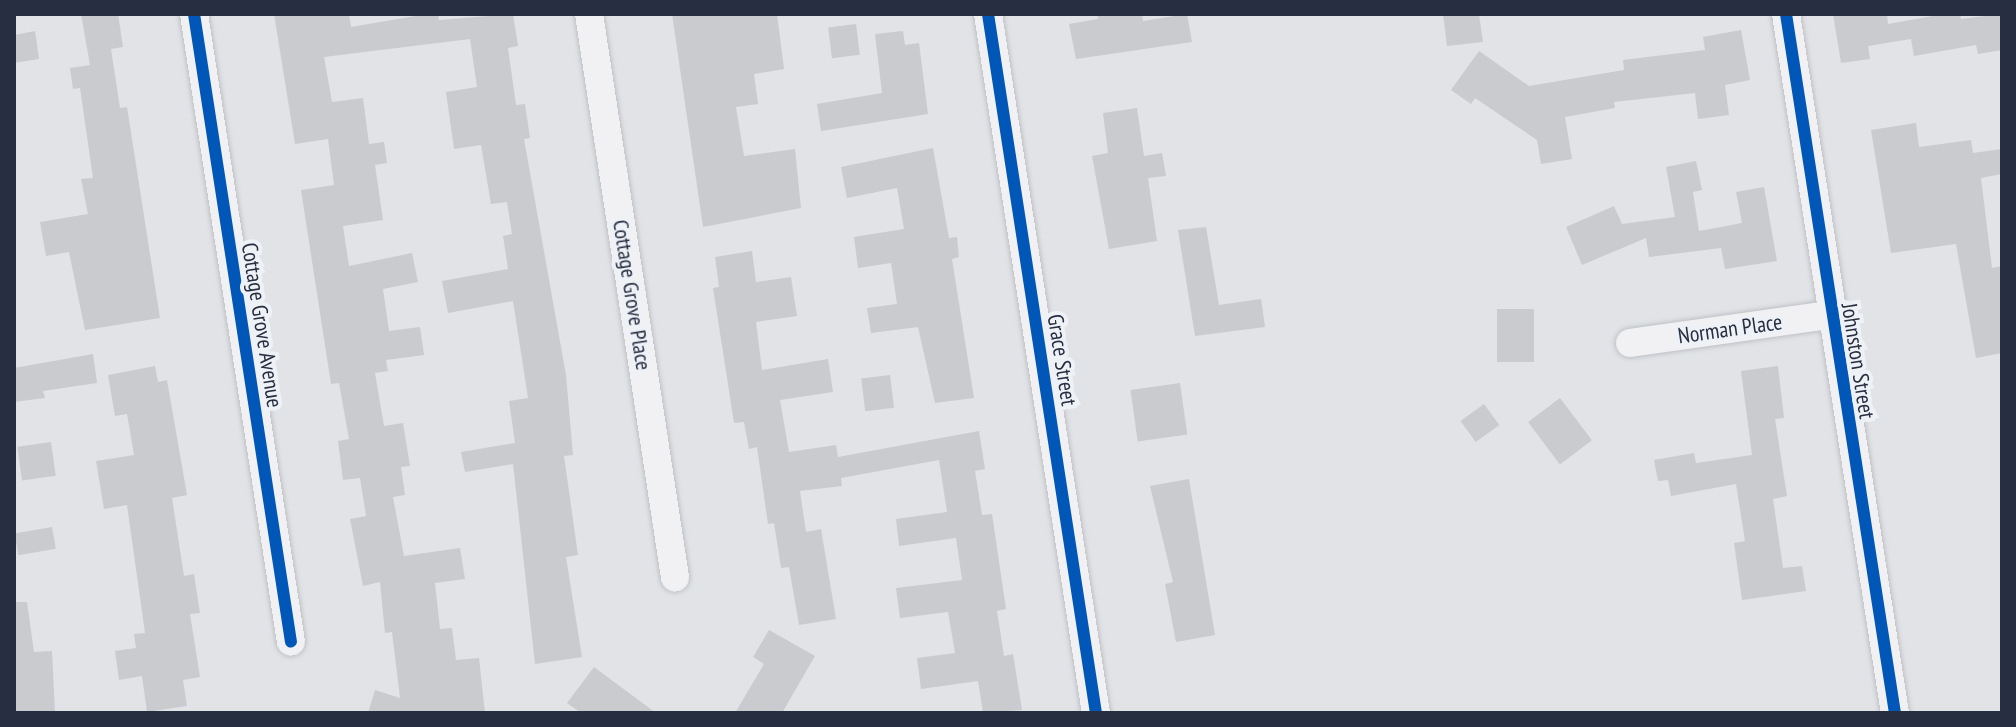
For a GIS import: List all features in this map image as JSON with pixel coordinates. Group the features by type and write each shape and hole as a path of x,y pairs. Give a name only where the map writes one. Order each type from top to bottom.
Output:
{"street":[{"name":"Cottage Grove Avenue","path":"194,14 291,642"},
{"name":"Cottage Grove Place","path":"589,14 675,577"},
{"name":"Grace Street","path":"988,14 1096,713"},
{"name":"Johnston Street","path":"1786,14 1830,315 1895,713"},
{"name":"Norman Place","path":"1630,343 1830,315"}],"building":[{"path":"81,14 118,14 123,47 111,49 120,108 127,107 160,318 85,330 69,252 46,256 40,222 88,214 81,179 93,178 80,88 73,89 70,68 90,65"},
{"path":"274,14 349,14 351,27 427,14 438,14 439,20 513,14 518,46 508,48 516,105 525,104 530,138 524,139 566,375 573,455 564,456 578,555 566,557 582,657 535,664 513,464 465,472 461,452 515,443 509,401 528,398 513,301 448,313 442,281 508,269 503,236 512,234 507,202 491,204 481,145 454,149 446,92 477,87 470,39 324,57 332,102 363,98 369,144 384,142 387,163 375,165 383,220 343,226 349,266 412,253 418,282 383,289 389,331 420,327 424,355 386,360 388,371 375,373 384,426 403,423 410,466 401,467 405,495 393,497 404,556 460,548 465,579 435,583 440,629 452,628 456,660 479,658 485,713 368,713 375,690 400,698 392,632 385,633 380,582 363,586 350,519 366,516 360,478 343,480 338,441 349,439 339,383 331,384 301,190 334,185 328,139 295,144"},
{"path":"672,14 777,14 784,69 754,74 758,104 736,107 744,156 795,149 801,208 703,227"},
{"path":"1097,14 1142,14 1143,21 1187,14 1192,42 1076,59 1069,24 1098,19"},
{"path":"1443,14 1479,14 1483,42 1447,46"},
{"path":"1833,14 1887,14 1888,24 1944,14 1960,14 1961,19 2002,14 2002,50 1978,54 1976,45 1914,56 1911,39 1868,46 1870,59 1841,63"},
{"path":"856,24 860,55 832,58 828,27"},
{"path":"1741,30 1750,80 1725,85 1729,115 1698,119 1695,93 1614,102 1615,108 1565,117 1572,159 1541,164 1537,140 1475,98 1471,104 1451,90 1479,51 1529,86 1624,70 1623,60 1705,50 1703,37"},
{"path":"35,31 39,59 14,63 14,35"},
{"path":"903,31 905,45 919,43 928,114 821,131 817,104 882,93 875,34"},
{"path":"1137,108 1144,156 1162,153 1166,176 1148,178 1157,241 1109,249 1092,156 1108,153 1103,113"},
{"path":"1916,123 1919,147 1971,140 1973,153 2002,149 2002,174 1981,178 1992,268 2002,266 2002,353 1976,358 1956,244 1891,253 1871,130"},
{"path":"933,148 949,238 957,237 959,257 952,259 974,398 935,403 918,327 871,333 867,308 897,304 891,263 858,268 854,237 904,229 897,188 847,198 841,167"},
{"path":"1696,161 1702,190 1693,192 1699,231 1742,223 1736,192 1764,187 1777,261 1725,269 1721,248 1649,257 1646,238 1582,265 1566,227 1614,206 1622,224 1675,217 1666,167"},
{"path":"1206,227 1219,305 1261,299 1265,327 1195,336 1178,230"},
{"path":"752,251 756,282 791,277 797,316 756,322 762,370 828,359 833,392 780,400 789,452 836,445 838,457 979,431 985,469 975,471 982,515 992,514 1006,609 997,611 1004,656 1013,654 1022,710 983,713 978,681 921,689 917,658 955,653 948,612 900,618 896,588 962,580 956,538 899,546 896,519 947,512 939,460 841,478 842,486 800,491 806,532 821,529 836,619 799,625 789,567 781,568 774,523 768,524 757,447 749,449 744,422 734,423 713,288 719,287 715,257"},
{"path":"1497,309 1534,309 1534,362 1497,362"},
{"path":"93,354 97,383 43,391 45,398 14,402 14,368"},
{"path":"155,366 158,382 167,380 187,495 172,498 184,576 194,574 200,613 190,614 200,677 183,680 187,706 147,712 142,676 119,680 115,651 136,648 134,634 145,633 127,505 104,509 96,461 134,455 127,414 115,416 108,375"},
{"path":"1778,366 1784,418 1775,419 1787,496 1773,499 1783,568 1802,566 1806,591 1742,600 1734,543 1745,541 1736,484 1671,496 1668,480 1658,481 1654,460 1694,453 1696,463 1752,455 1741,371"},
{"path":"890,375 894,408 865,411 861,379"},
{"path":"1180,383 1187,434 1138,441 1130,390"},
{"path":"1560,398 1592,440 1560,464 1528,422"},
{"path":"1484,404 1499,425 1476,442 1461,421"},
{"path":"51,442 56,476 22,480 17,447"},
{"path":"1189,479 1215,635 1176,642 1165,584 1173,582 1150,486"},
{"path":"52,527 56,549 18,555 15,534"},
{"path":"14,602 27,602 34,652 52,651 55,713 14,713"},
{"path":"769,630 815,656 782,713 735,713 764,664 753,657"},
{"path":"594,667 656,713 581,713 567,703"}],"cycle path":[{"path":"194,14 291,642"},
{"path":"988,14 1096,713"},
{"path":"1786,14 1895,713"}]}
